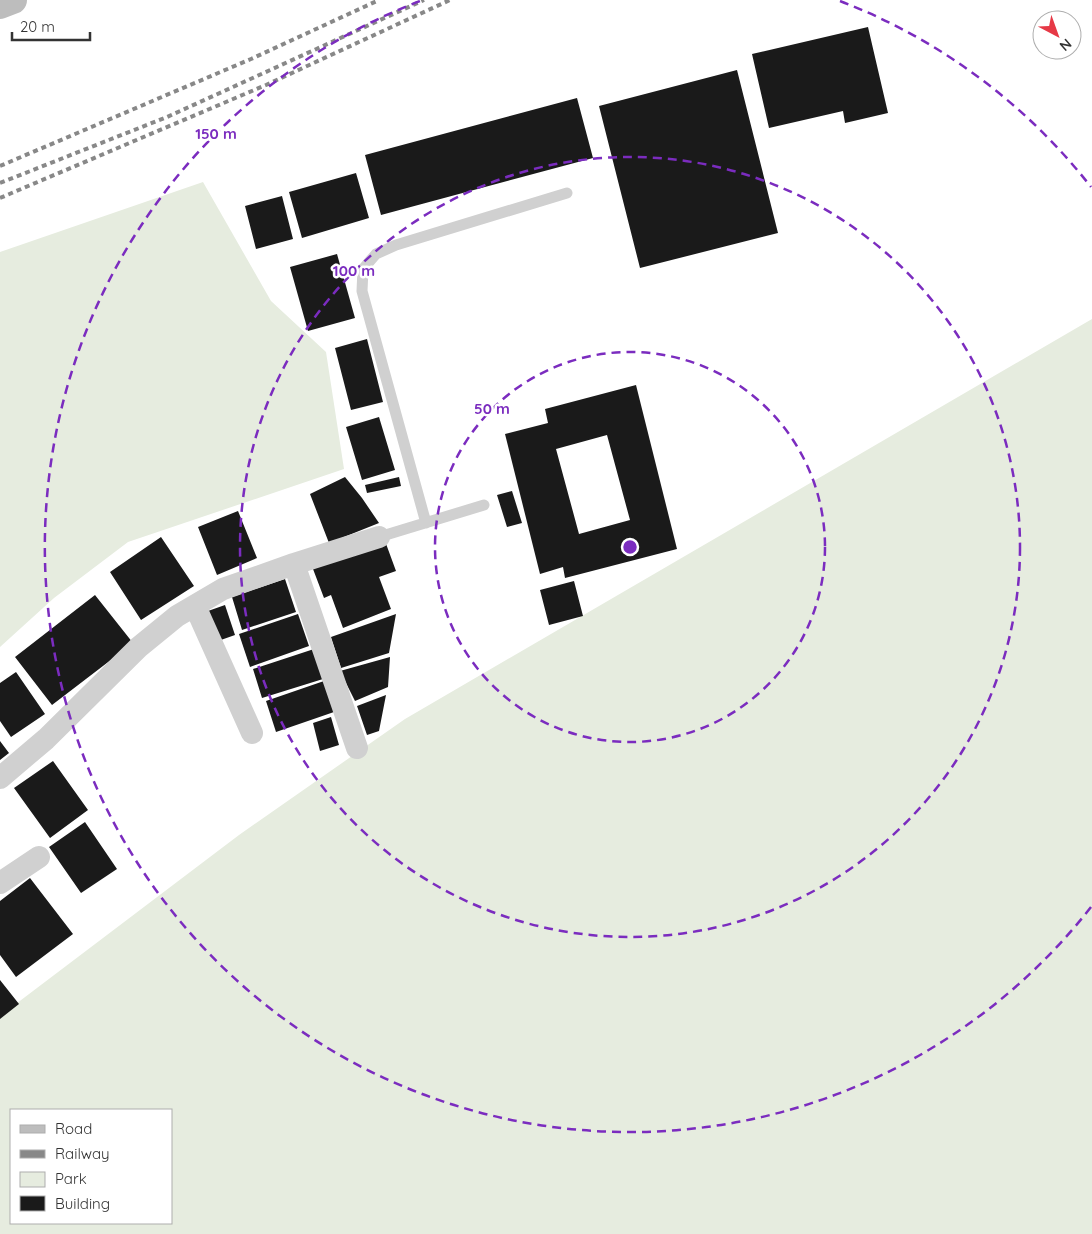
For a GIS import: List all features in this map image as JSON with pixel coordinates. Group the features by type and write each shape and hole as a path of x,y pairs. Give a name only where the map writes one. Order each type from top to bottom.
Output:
{"street":[{"path":"0,5 13,0"},
{"path":"0,778 46,738 139,647 177,616 223,589 379,537"},
{"path":"294,564 357,748"},
{"path":"195,606 252,733"},
{"path":"0,883 39,857"}],"lane":[{"path":"426,522 362,291 363,269 376,254 396,245 567,193"},
{"path":"379,537 484,505"}],"green space":[{"path":"203,182 271,301 326,352 344,469 128,542 54,598 0,647 0,252"},
{"path":"1092,319 1092,1234 0,1234 0,1016 239,835 405,719"}],"building":[{"path":"868,27 888,113 845,123 843,111 769,128 752,54"},
{"path":"737,70 778,233 640,268 599,106"},
{"path":"577,98 593,158 381,215 365,155"},
{"path":"356,173 369,218 302,238 289,192"},
{"path":"282,196 293,239 256,249 245,206"},
{"path":"337,254 355,318 308,331 290,267"},
{"path":"367,339 383,402 351,410 335,348"},
{"path":"636,385 677,549 565,578 563,567 540,574 505,434 548,423 545,409","holes":["607,435 630,520 579,534 556,449"]},
{"path":"379,417 395,470 362,480 346,427"},
{"path":"345,477 379,523 329,543 310,494"},
{"path":"399,477 401,486 367,493 365,485"},
{"path":"512,491 522,523 507,527 497,495"},
{"path":"238,511 257,558 217,575 198,527"},
{"path":"161,537 194,586 141,620 110,572"},
{"path":"385,541 396,571 379,577 391,609 343,628 331,595 324,598 313,569"},
{"path":"285,579 296,612 242,630 232,597"},
{"path":"574,581 583,616 549,625 540,590"},
{"path":"95,595 133,643 52,705 15,657"},
{"path":"225,605 235,635 218,641 208,611"},
{"path":"298,614 309,646 250,667 239,634"},
{"path":"396,614 389,653 341,668 331,637"},
{"path":"314,649 323,679 262,698 253,669"},
{"path":"390,657 388,687 355,701 340,671"},
{"path":"16,672 45,714 11,737 0,721 0,683"},
{"path":"324,681 334,712 276,732 266,701"},
{"path":"386,695 379,731 367,735 357,706"},
{"path":"331,717 339,745 320,751 313,723"},
{"path":"0,741 9,753 0,760"},
{"path":"53,761 88,810 50,838 14,788"},
{"path":"85,822 117,869 81,893 49,847"},
{"path":"30,878 73,934 16,977 0,955 0,901"},
{"path":"0,980 19,1004 0,1019"}],"railway":[{"path":"0,166 251,59 379,0"},
{"path":"0,183 167,117 424,0"},
{"path":"0,198 266,85 450,0"}]}
